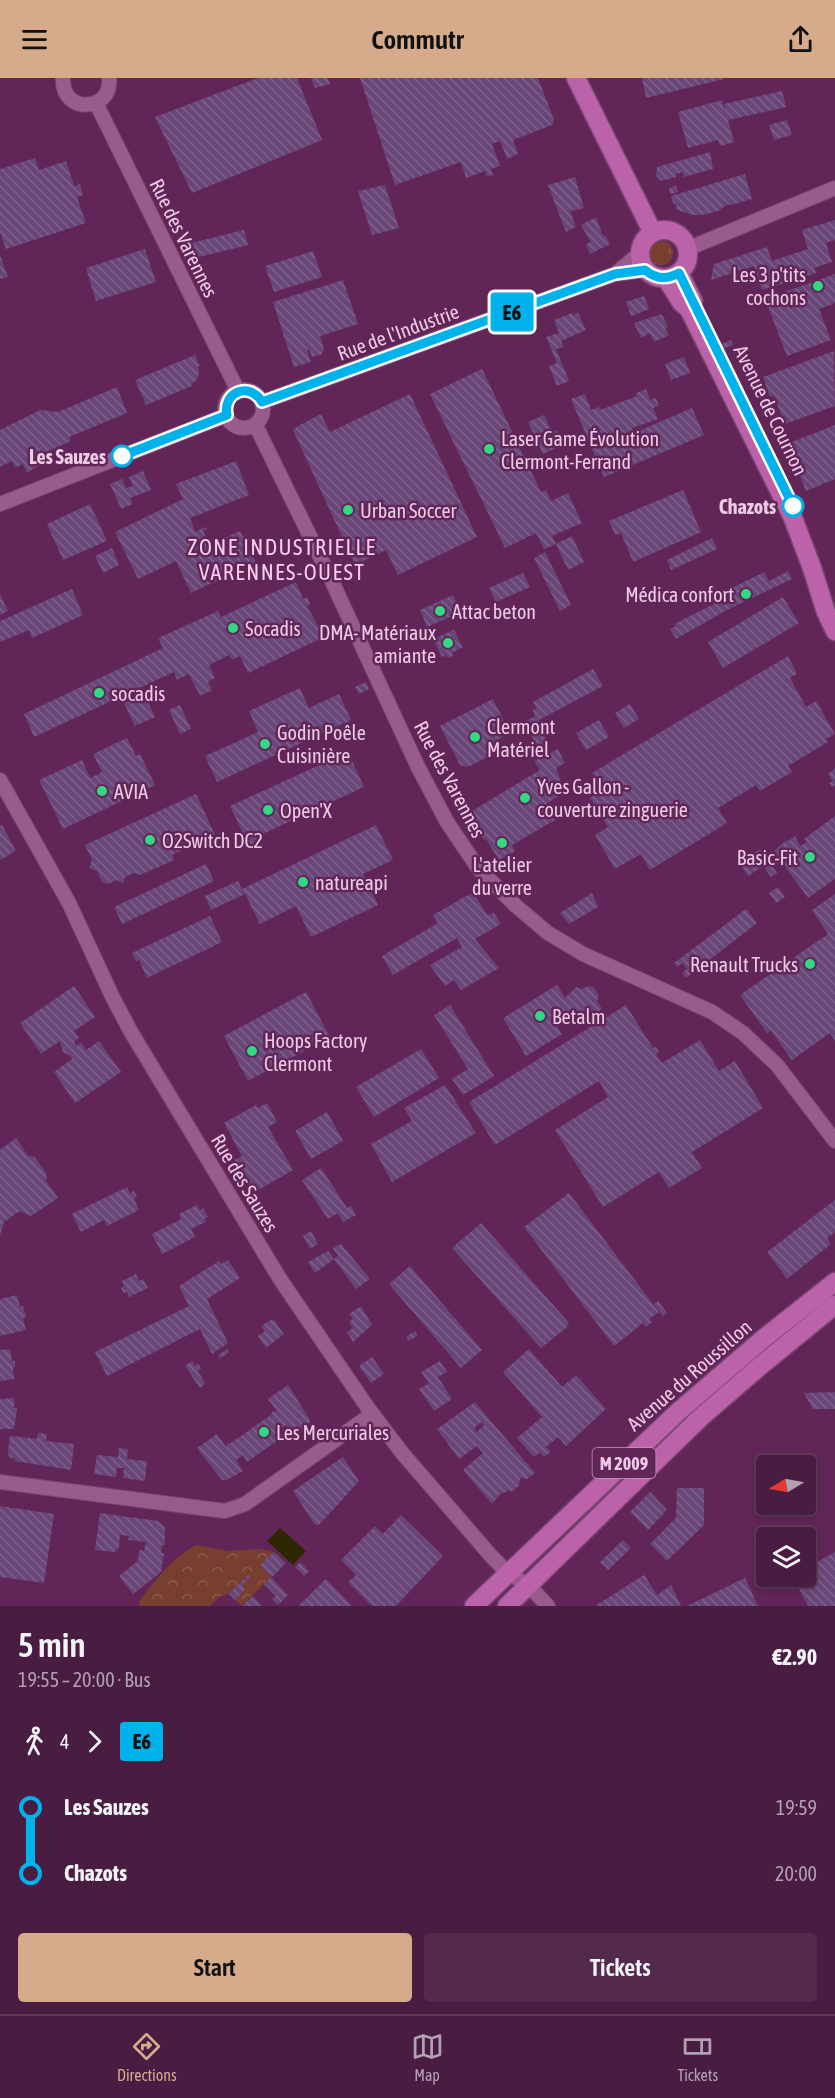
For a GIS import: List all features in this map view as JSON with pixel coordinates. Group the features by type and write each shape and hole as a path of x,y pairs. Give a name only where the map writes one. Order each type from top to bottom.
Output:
{"main road":[{"path":"576,78 653,232"},
{"path":"670,231 684,241 687,249 688,257 685,266 672,276 653,276 642,262 641,245 653,232 670,231"},
{"name":"Avenue de Cournon","path":"672,276 681,302 689,309 793,518 826,612 835,631"},
{"name":"Avenue de Cournon","path":"672,276 793,506 835,601"},
{"name":"Avenue du Roussillon","path":"474,1606 679,1411 835,1282"},
{"name":"Avenue du Roussillon","path":"507,1606 701,1417 835,1305"},
{"path":"794,1338 835,1317"}],"street":[{"path":"63,78 65,93 71,100 87,105 103,98 108,91 109,78"},
{"name":"Rue des Varennes","path":"96,103 238,391"},
{"path":"687,249 835,188"},
{"name":"Rue de l'Industrie","path":"262,402 615,274 642,262"},
{"path":"238,391 255,393 262,402 262,414 255,424 244,428 230,420 227,415 226,404 229,398 238,391"},
{"path":"0,504 227,415"},
{"name":"Rue des Varennes","path":"255,424 329,574 418,767 447,822 478,868 516,906 548,933 583,954 712,1012 743,1033 777,1065 835,1141"},
{"name":"Avenue de Cournon","path":"812,568 835,616"},
{"name":"Rue des Sauzes","path":"0,780 69,903 131,1032 280,1279 372,1414 403,1454 492,1557 508,1573 528,1585 548,1606"},
{"path":"0,1482 225,1511 244,1504 372,1414"}],"green space":[{"path":"661,241 670,244 673,253 670,262 661,265 652,262 649,253 652,244"},
{"path":"196,1545 229,1551 262,1549 274,1552 261,1565 271,1577 242,1606 229,1594 219,1597 210,1606 139,1606 140,1600 165,1570 179,1556"}],"shaded area":[{"path":"280,1528 306,1551 293,1565 267,1541"}],"building":[{"path":"258,78 297,78 322,140 192,193 155,117"},
{"path":"311,78 328,78 330,84 315,88"},
{"path":"360,78 538,78 554,120 552,125 513,140 518,154 507,159 500,141 492,144 500,166 491,169 493,175 487,177 485,171 466,178 461,162 395,185"},
{"path":"642,78 724,78 724,79 646,98"},
{"path":"782,91 786,107 728,120 734,142 720,146 718,140 688,148 678,112 722,100 726,115 724,104"},
{"path":"787,120 792,135 774,140 769,125"},
{"path":"710,152 713,169 684,177 683,172 676,174 676,177 661,181 656,176 657,167"},
{"path":"35,158 39,170 66,161 74,186 80,184 83,195 77,197 86,223 6,249 0,232 0,169"},
{"path":"745,174 752,199 728,204 718,211 702,215 692,215 675,209 677,205 673,203 671,196"},
{"path":"575,177 584,208 570,211 576,227 566,232 548,185"},
{"path":"385,185 399,228 372,235 358,191"},
{"path":"676,186 678,192 670,194 669,188"},
{"path":"596,217 603,236 605,235 610,244 590,254 586,244 591,242 581,225"},
{"path":"835,220 835,240 826,243 832,262 814,268 816,273 762,290 754,266 711,280 714,264 767,247 772,261 808,249 802,230"},
{"path":"244,230 248,245 195,258 191,243"},
{"path":"145,249 156,282 96,301 86,268"},
{"path":"313,251 322,277 274,292 265,266"},
{"path":"0,255 8,277 0,279"},
{"path":"835,274 835,303 819,309 831,340 787,356 765,299"},
{"path":"343,280 358,324 320,336 324,349 322,354 312,357 309,349 307,350 311,362 294,367 273,302"},
{"path":"644,296 649,309 631,316 626,302"},
{"path":"572,313 573,315 578,313 586,330 561,341 564,347 556,349 569,381 557,386 549,366 557,363 546,337 559,333 554,320"},
{"path":"662,314 669,335 654,342 650,333 641,338 634,323"},
{"path":"731,340 733,345 723,349 721,344"},
{"path":"834,351 835,406 785,424 774,396 770,397 763,377"},
{"path":"195,355 200,366 198,366 199,374 196,381 191,384 192,386 146,405 135,380"},
{"path":"684,357 690,373 671,380 665,364"},
{"name":"Laser Game Évolution Clermont-Ferrand","path":"482,369 541,492 546,490 551,501 568,493 582,523 552,536 556,544 544,549 536,533 505,548 430,394"},
{"path":"117,387 127,413 69,437 71,441 49,451 53,460 27,473 23,464 15,468 12,461 0,467 0,430 40,410 58,412"},
{"path":"646,389 650,400 656,398 659,406 653,408 658,419 632,428 634,433 692,408 704,435 604,477 571,399 585,394 591,410 599,407 600,410 637,396 636,393"},
{"path":"410,394 477,537 398,575 386,550 355,565 293,430 321,414 330,432"},
{"path":"544,415 552,432 556,430 563,445 543,454 528,422"},
{"path":"835,425 835,479 806,491 787,444"},
{"path":"236,461 249,495 190,518 195,532 205,527 207,529 203,531 210,545 240,531 256,562 191,593 176,561 138,579 115,532 183,499 176,484"},
{"path":"143,471 151,490 130,498 133,504 121,509 110,484 122,479 126,488 133,486 129,477"},
{"path":"683,490 701,532 633,562 621,533 615,535 609,521"},
{"path":"90,504 107,541 63,560 47,524"},
{"path":"572,536 584,562 568,570 556,544"},
{"path":"712,538 717,549 671,570 667,560"},
{"path":"112,548 119,565 103,573 95,556"},
{"path":"545,552 571,605 560,611 534,558"},
{"name":"Médica confort","path":"788,571 792,579 725,611 676,639 670,629 676,626 674,624 714,604 712,599 718,596 723,605 734,600 730,589 764,572 769,581"},
{"path":"523,573 530,587 496,602 489,588"},
{"path":"296,582 303,599 307,597 310,604 307,606 324,637 248,673 240,656 232,660 229,655 209,665 215,678 208,682 212,690 200,696 189,674 177,680 174,672 34,737 24,714 163,648 158,638 218,611 221,617"},
{"path":"72,589 83,615 32,638 29,630 0,642 0,621"},
{"path":"0,594 8,611 0,615"},
{"name":"Attac beton","path":"453,595 461,612 427,627 420,610"},
{"path":"783,597 799,623 723,668 708,642"},
{"name":"DMA- Matériaux amiante","path":"454,630 463,647 452,653 453,656 449,658 447,655 442,657 433,639"},
{"path":"788,656 797,674 790,678 806,707 816,701 835,734 826,739 828,742 788,766 792,772 760,791 756,785 718,808 727,823 650,870 641,854 615,869 595,835 608,827 590,798 603,790 592,773"},
{"path":"593,669 603,686 539,720 547,743 537,749 526,720 535,717 533,710 537,708 533,702"},
{"path":"366,682 369,689 359,694 355,687"},
{"name":"Godin Poêle Cuisinière","path":"300,688 309,708 339,694 351,720 217,782 205,756 258,732 249,711"},
{"path":"144,693 155,717 135,726 124,703"},
{"name":"Clermont Matériel","path":"493,699 510,733 497,740 502,750 468,767 460,765 440,726"},
{"path":"630,704 639,719 624,728 615,713"},
{"path":"180,705 191,729 180,734 169,710"},
{"path":"599,720 609,737 586,750 576,733"},
{"name":"AVIA","path":"127,738 136,756 140,754 155,785 63,829 39,780 82,760 90,778 102,772 93,754"},
{"name":"Yves Gallon - couverture zinguerie","path":"558,749 565,763 556,768 565,792 546,804 555,820 512,845 515,851 499,860 467,814 540,770 534,761"},
{"path":"348,752 364,787 256,837 258,842 249,846 230,806"},
{"path":"835,768 835,785 832,787 829,783 833,781 828,774"},
{"name":"O2Switch DC2","path":"196,794 215,835 172,855 174,860 140,875 134,873 125,877 123,883 117,880 108,884 102,882 97,871 89,868 92,860 85,845"},
{"name":"Basic-Fit","path":"835,816 835,879 808,898 774,851 795,836 800,846 807,842 804,839"},
{"path":"2,825 16,851 0,860 0,826"},
{"name":"natureapi","path":"376,825 393,860 363,874 378,905 311,937 296,906 260,924 245,894 211,910 205,896 238,881 242,889"},
{"path":"760,849 777,873 771,877 763,866 748,876 739,863"},
{"path":"206,864 214,881 122,924 114,907"},
{"path":"778,887 785,897 776,903 769,893"},
{"path":"592,893 598,907 569,924 560,913"},
{"path":"470,894 475,895 487,915 494,913 501,924 475,939 499,968 461,990 454,980 445,986 430,965 462,947 457,938 393,975 382,956 438,923 433,915"},
{"name":"Renault Trucks","path":"835,894 835,1041 830,1033 792,1060 771,1031 767,1033 740,995 828,934 812,910"},
{"path":"746,909 757,923 686,978 682,973 687,969 682,963 677,967 674,963"},
{"path":"210,916 222,942 147,978 139,960 136,961 132,953"},
{"name":"Betalm","path":"557,985 565,998 576,987 582,989 588,986 593,987 599,995 597,1001 602,1009 581,1022 577,1014 557,1026 562,1034 526,1056 503,1018"},
{"path":"74,986 95,1017 74,1031 79,1038 74,1042 76,1046 81,1043 86,1050 99,1041 121,1072 75,1103 54,1072 72,1059 71,1056 63,1052 60,1041 41,1054 20,1023"},
{"path":"306,992 330,1037 248,1081 224,1036"},
{"path":"450,1005 494,1076 463,1095 452,1079 468,1069 434,1015"},
{"path":"626,1005 653,1048 656,1047 659,1052 656,1054 662,1063 700,1040 719,1071 735,1061 763,1108 692,1152 702,1168 669,1188 659,1172 603,1207 555,1130 608,1097 599,1081 495,1145 469,1102"},
{"path":"421,1049 439,1078 374,1117 356,1087"},
{"path":"445,1085 476,1133 392,1182 371,1144 412,1121 404,1108"},
{"path":"267,1103 277,1122 268,1127 293,1170 253,1193 234,1160 242,1156 224,1123 256,1105 258,1108"},
{"path":"327,1112 343,1141 311,1159 295,1131"},
{"path":"16,1138 28,1156 35,1157 47,1175 46,1181 58,1198 31,1216 20,1211 4,1222 0,1236 0,1150"},
{"path":"321,1168 347,1208 351,1206 356,1215 343,1222 338,1213 328,1219 302,1180"},
{"path":"127,1187 130,1193 134,1191 137,1197 134,1199 139,1210 107,1226 104,1220 81,1232 72,1214"},
{"path":"569,1193 659,1312 649,1319 652,1322 646,1327 643,1323 614,1346 524,1227"},
{"path":"835,1200 835,1232 827,1238 831,1244 787,1279 767,1252"},
{"path":"197,1205 200,1210 203,1208 208,1217 204,1219 206,1222 191,1229 195,1237 162,1254 152,1234 181,1219 179,1214"},
{"path":"481,1223 569,1323 541,1348 452,1248"},
{"path":"311,1231 318,1244 310,1249 303,1236"},
{"path":"341,1244 370,1279 356,1289 334,1259 338,1256 333,1248"},
{"path":"328,1251 334,1259 315,1273 308,1262"},
{"path":"228,1260 240,1278 207,1299 228,1343 212,1354 200,1329 107,1376 95,1352 189,1306 179,1286 219,1261 221,1264"},
{"path":"410,1266 482,1350 461,1368 389,1284"},
{"path":"136,1274 139,1281 143,1279 148,1288 129,1297 127,1292 124,1293 121,1288 124,1286 122,1281"},
{"path":"17,1295 26,1317 23,1318 26,1330 0,1336 0,1299"},
{"path":"658,1301 667,1313 663,1316 654,1304"},
{"path":"361,1306 372,1325 353,1342 347,1332 353,1328 349,1322 353,1319 349,1314"},
{"path":"273,1319 284,1334 266,1348 258,1336 265,1331 261,1326"},
{"path":"415,1331 418,1335 409,1341 406,1337"},
{"path":"10,1349 12,1361 15,1361 14,1379 0,1381 0,1350"},
{"path":"227,1349 229,1352 220,1359 218,1355"},
{"path":"529,1349 562,1387 576,1375 606,1409 566,1446 558,1437 546,1447 551,1452 544,1457 540,1452 534,1457 517,1438 542,1417 503,1372"},
{"path":"372,1357 384,1374 371,1383 359,1366"},
{"path":"192,1361 201,1369 198,1371 205,1384 200,1388 185,1366"},
{"path":"440,1361 447,1372 438,1377 452,1399 434,1411 419,1389 429,1383 421,1372"},
{"name":"Les Mercuriales","path":"288,1385 310,1420 309,1424 294,1435 286,1425 279,1430 284,1436 247,1462 243,1455 236,1460 243,1471 222,1480 197,1448 217,1434 226,1447 228,1443 271,1415 272,1412 277,1411 268,1399"},
{"path":"835,1392 835,1409 813,1409 804,1393"},
{"path":"14,1398 14,1408 17,1408 14,1429 0,1429 0,1399"},
{"path":"475,1402 535,1473 527,1479 520,1478 519,1486 511,1492 509,1490 501,1493 492,1504 463,1470 483,1453 477,1446 459,1459 437,1429","holes":["482,1422 484,1425 477,1432 474,1428"]},
{"path":"38,1433 47,1434 46,1441 74,1444 71,1470 15,1461 16,1459 9,1457 10,1436 37,1439"},
{"path":"119,1448 128,1449 127,1459 147,1461 145,1481 123,1478 124,1468 117,1468 116,1477 94,1474 97,1455 118,1457"},
{"path":"343,1457 359,1481 319,1525 315,1525 293,1491"},
{"path":"677,1488 704,1488 704,1525 667,1561 650,1544 676,1518"},
{"path":"650,1492 667,1510 648,1530 630,1512"},
{"path":"0,1506 54,1514 44,1583 0,1577"},
{"path":"100,1513 158,1521 165,1527 161,1572 133,1594 119,1576 138,1561 139,1550 144,1551 146,1542 128,1540 129,1536 120,1535 119,1548 114,1552 95,1550"},
{"path":"401,1515 443,1556 396,1606 372,1606 348,1582 356,1575 341,1560 375,1526 383,1534"},
{"path":"623,1540 631,1548 608,1570 600,1562"},
{"path":"274,1552 286,1563 272,1577 260,1565"},
{"path":"835,1552 835,1606 808,1606 798,1587 816,1587 816,1562"},
{"path":"300,1562 309,1571 304,1576 295,1567"},
{"path":"249,1574 251,1576 242,1585 245,1589 235,1600 229,1594"},
{"path":"644,1575 657,1595 671,1585 681,1606 595,1606"},
{"path":"271,1577 288,1595 278,1605 272,1599 276,1596 264,1584"},
{"path":"745,1578 758,1606 687,1606"},
{"path":"326,1579 352,1606 298,1606"},
{"path":"253,1596 262,1606 242,1606"}],"bus line":[{"name":"E6","path":"122,456 227,415 226,404 229,398 238,391 255,393 262,402 615,274 645,270 653,276 662,278 672,277 679,273 793,506"}],"place":[{"name":"Les 3 p'tits cochons","path":"818,286"},
{"name":"Laser Game Évolution Clermont-Ferrand","path":"489,449"},
{"name":"Les Sauzes","path":"122,456"},
{"name":"Chazots","path":"793,506"},
{"name":"Urban Soccer","path":"348,510"},
{"name":"Médica confort","path":"746,594"},
{"name":"Attac beton","path":"440,611"},
{"name":"Socadis","path":"233,628"},
{"name":"DMA- Matériaux amiante","path":"448,643"},
{"name":"socadis","path":"99,693"},
{"name":"Clermont Matériel","path":"475,737"},
{"name":"Godin Poêle Cuisinière","path":"265,744"},
{"name":"AVIA","path":"102,791"},
{"name":"Yves Gallon - couverture zinguerie","path":"525,798"},
{"name":"Open'X","path":"268,810"},
{"name":"O2Switch DC2","path":"150,840"},
{"name":"L'atelier du verre","path":"502,843"},
{"name":"Basic-Fit","path":"810,857"},
{"name":"natureapi","path":"303,882"},
{"name":"Renault Trucks","path":"810,964"},
{"name":"Betalm","path":"540,1016"},
{"name":"Hoops Factory Clermont","path":"252,1051"},
{"name":"Les Mercuriales","path":"264,1432"}],"district":[{"name":"ZONE INDUSTRIELLE VARENNES-OUEST","path":"282,560"}]}
